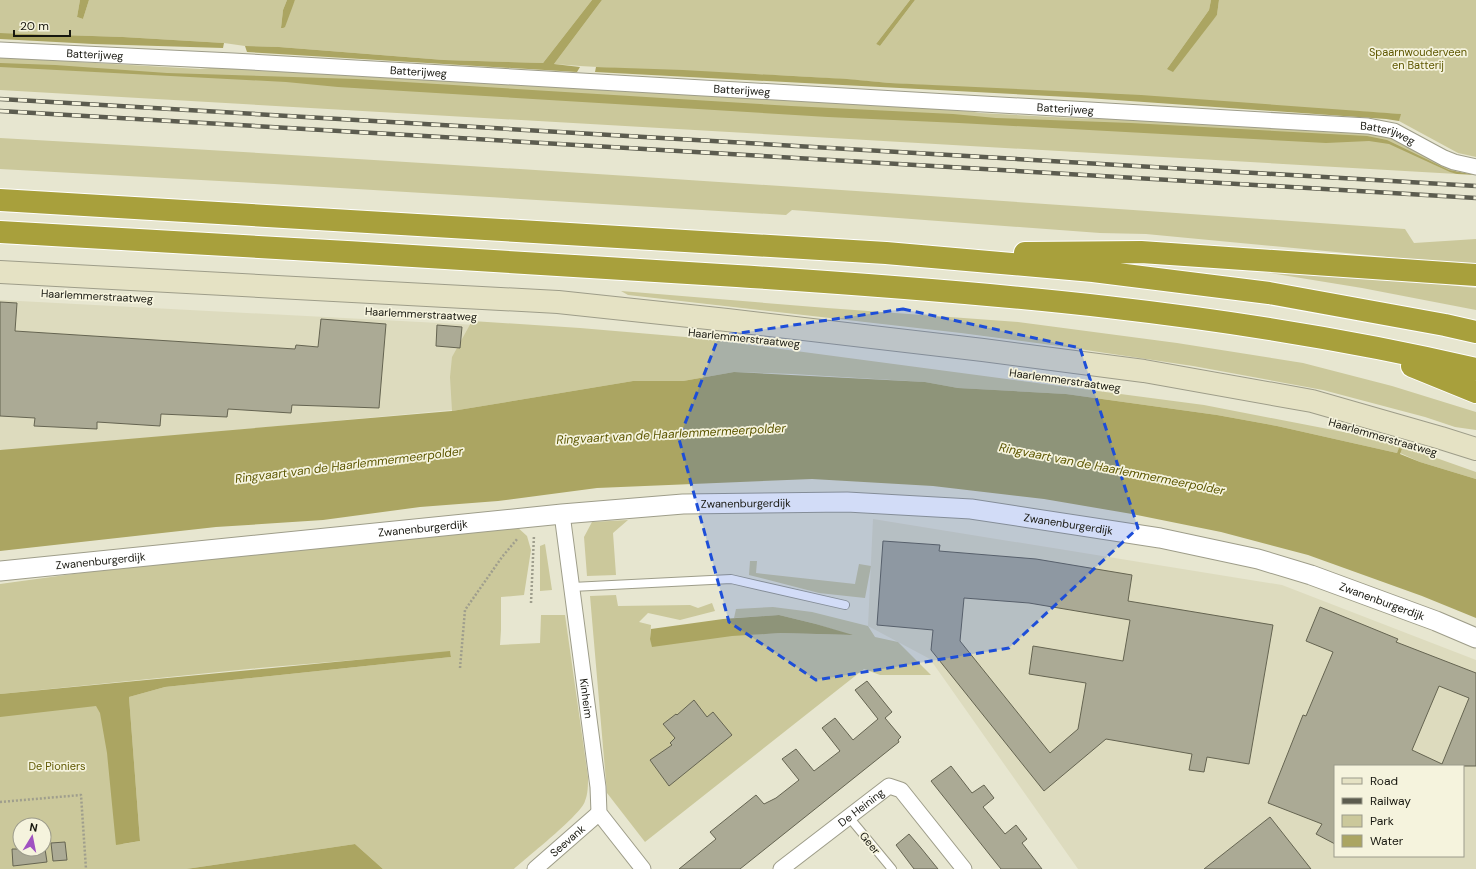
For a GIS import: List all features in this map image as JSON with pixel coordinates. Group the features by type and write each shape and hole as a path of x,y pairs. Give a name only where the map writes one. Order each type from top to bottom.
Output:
{"highway":[{"path":"0,200 886,254 1093,271 1269,293 1476,332"},
{"path":"0,232 666,271 915,288 1108,306 1249,325 1357,344 1476,369"},
{"path":"886,254 1141,252 1476,275"},
{"path":"1357,344 1476,392"}],"main road":[{"name":"Haarlemmerstraatweg","path":"0,272 558,302 983,350 1144,371 1312,401 1476,449"}],"street":[{"name":"Batterijweg","path":"0,50 233,61 1368,126 1394,131 1444,158 1476,167"},
{"name":"Zwanenburgerdijk","path":"0,571 535,516 683,504 847,502 971,509 1160,538 1258,559 1311,575 1436,621 1476,638"},
{"name":"Kinheim","path":"562,514 598,787 599,813"},
{"name":"De Heining","path":"781,869 889,786 901,790 964,869"},
{"name":"Seevank","path":"535,869 599,813"},
{"path":"599,813 643,869"}],"lane":[{"path":"572,587 731,578 845,605"},
{"name":"Geer","path":"848,816 892,869"}],"path":[{"path":"532,603 535,516"},
{"path":"460,668 465,610 502,557 535,516"},
{"path":"0,802 81,795 86,869"}],"highlighted area":[{"path":"903,309 1080,348 1138,528 1009,648 816,680 729,622 679,439 719,336"}],"shaded area":[{"path":"0,300 477,325 462,409 0,452"},
{"path":"873,519 1282,585 1476,660 1476,869 1078,869 930,659 868,626"}],"green space":[{"path":"0,0 80,0 77,17 83,19 89,0 287,0 283,10 281,28 295,0 592,0 543,63 444,60 279,47 245,46 224,43 123,37 0,33"},
{"name":"Spaarnwouderveen en Batterij","path":"602,0 910,0 876,44 880,46 915,0 1211,0 1209,10 1167,69 1217,15 1219,0 1476,0 1476,157 1458,153 1399,121 1400,114 890,83 848,79 554,64"},
{"path":"0,55 44,57 78,62 200,69 231,66 945,107 980,113 1091,119 1121,117 1358,130 1393,138 1456,171 1457,174 0,90"},
{"path":"0,138 703,181 1405,229 1414,243 1476,239 1476,267 1146,234 1100,233 792,210 786,215 0,169"},
{"path":"1251,270 1357,275 1476,288 1476,310 1362,288"},
{"path":"621,291 1018,322 1177,343 1303,363 1392,386 1476,412 1476,430 1455,427 1425,417 1323,390 1193,366 961,333 628,295"},
{"path":"472,321 697,338 1204,405 1364,436 1408,448 1476,472 1476,479 1420,462 1400,453 1402,449 1399,449 1397,453 1277,426 1217,415 1066,394 958,388 925,382 734,372 683,381 633,381 452,411 450,377 452,357"},
{"path":"628,520 613,533 616,575 587,576 584,537 592,522"},
{"name":"De Pioniers","path":"516,526 527,536 531,550 524,595 501,597 500,645 540,643 541,615 565,615 588,777 585,801 574,816 564,826 514,869 383,869 355,844 186,869 0,869 0,708 106,696 123,844 140,841 129,697 165,687 451,657 450,652 259,668 0,694 0,584 102,570"},
{"path":"545,544 552,590 540,591 540,546"},
{"path":"750,561 757,561 756,573 855,584 859,564 871,566 865,598 819,593 749,575"},
{"path":"616,595 618,606 690,605 698,608 712,603 715,611 680,620 648,613 639,622 651,625 650,639 780,633 850,635 816,624 779,615 734,618 736,609 773,607 812,612 868,626 875,637 898,642 931,675 880,675 864,669 645,842 607,793 590,596"}],"water":[{"path":"80,0 89,0 83,19 77,17"},
{"path":"287,0 295,0 285,27 281,28 283,10"},
{"path":"592,0 602,0 554,64 580,67 577,72 247,52 245,46 279,47 444,60 543,63"},
{"path":"910,0 915,0 880,46 876,44"},
{"path":"1211,0 1219,0 1217,15 1173,72 1167,69 1209,10"},
{"path":"0,33 123,37 224,43 223,48 93,44 0,39"},
{"path":"0,63 55,65 167,73 356,79 791,106 953,114 996,118 1131,123 1367,136 1387,140 1449,170 1476,175 1450,172 1389,144 1369,141 1326,143 828,117 338,87 286,82 0,67"},
{"path":"596,67 683,70 847,79 890,83 1141,95 1401,114 1399,121 1087,98 595,72"},
{"name":"Ringvaart van de Haarlemmermeerpolder","path":"734,372 925,382 958,388 1066,394 1217,415 1277,426 1397,453 1399,448 1402,449 1400,454 1420,462 1476,479 1476,618 1422,596 1308,555 1221,532 1132,514 1044,499 933,486 812,479 597,488 498,501 420,507 323,520 216,527 0,551 0,450 452,411 633,381 683,381"},
{"path":"779,615 853,635 780,633 732,636 652,647 650,639 651,629 723,619"},
{"path":"450,651 451,657 165,687 129,697 140,841 116,845 107,753 100,713 96,706 0,717 0,694"},
{"path":"355,844 383,869 186,869"}],"building":[{"path":"0,302 17,303 15,331 295,349 296,345 318,347 321,319 386,324 379,408 292,405 291,413 228,409 227,417 161,414 160,426 97,422 97,429 34,426 35,418 0,416"},
{"path":"437,325 462,327 460,348 436,346"},
{"path":"883,541 940,545 939,551 1036,559 1132,575 1128,601 1273,625 1249,764 1207,757 1204,772 1189,770 1192,754 1106,739 1044,791 931,650 933,630 877,625","holes":["964,598 1029,603 1130,620 1123,661 1033,646 1029,674 1086,683 1078,729 1050,753 960,641"]},
{"path":"1320,607 1398,639 1396,642 1476,673 1476,766 1334,765 1334,843 1316,834 1322,824 1268,803 1303,715 1306,716 1333,652 1306,641","holes":["1439,686 1469,698 1442,764 1412,750"]},
{"path":"867,681 892,712 885,718 901,737 898,740 899,742 740,869 679,869 716,839 710,832 756,795 764,804 776,798 799,780 782,759 796,749 814,771 840,751 822,728 835,718 853,740 878,719 855,690"},
{"path":"694,700 707,717 713,712 732,735 669,786 650,760 672,745 670,743 675,738 663,724 676,714 677,715"},
{"path":"951,766 972,793 984,785 994,798 983,807 1005,834 1016,825 1027,839 1022,843 1042,869 1001,869 931,781"},
{"path":"1270,817 1311,869 1204,869"},
{"path":"909,834 938,869 914,869 896,845"},
{"path":"65,842 67,860 53,861 52,843"},
{"path":"12,857 46,857 47,862 13,866"}],"railway":[{"path":"0,99 1476,186"},
{"path":"0,111 1476,198"}]}
